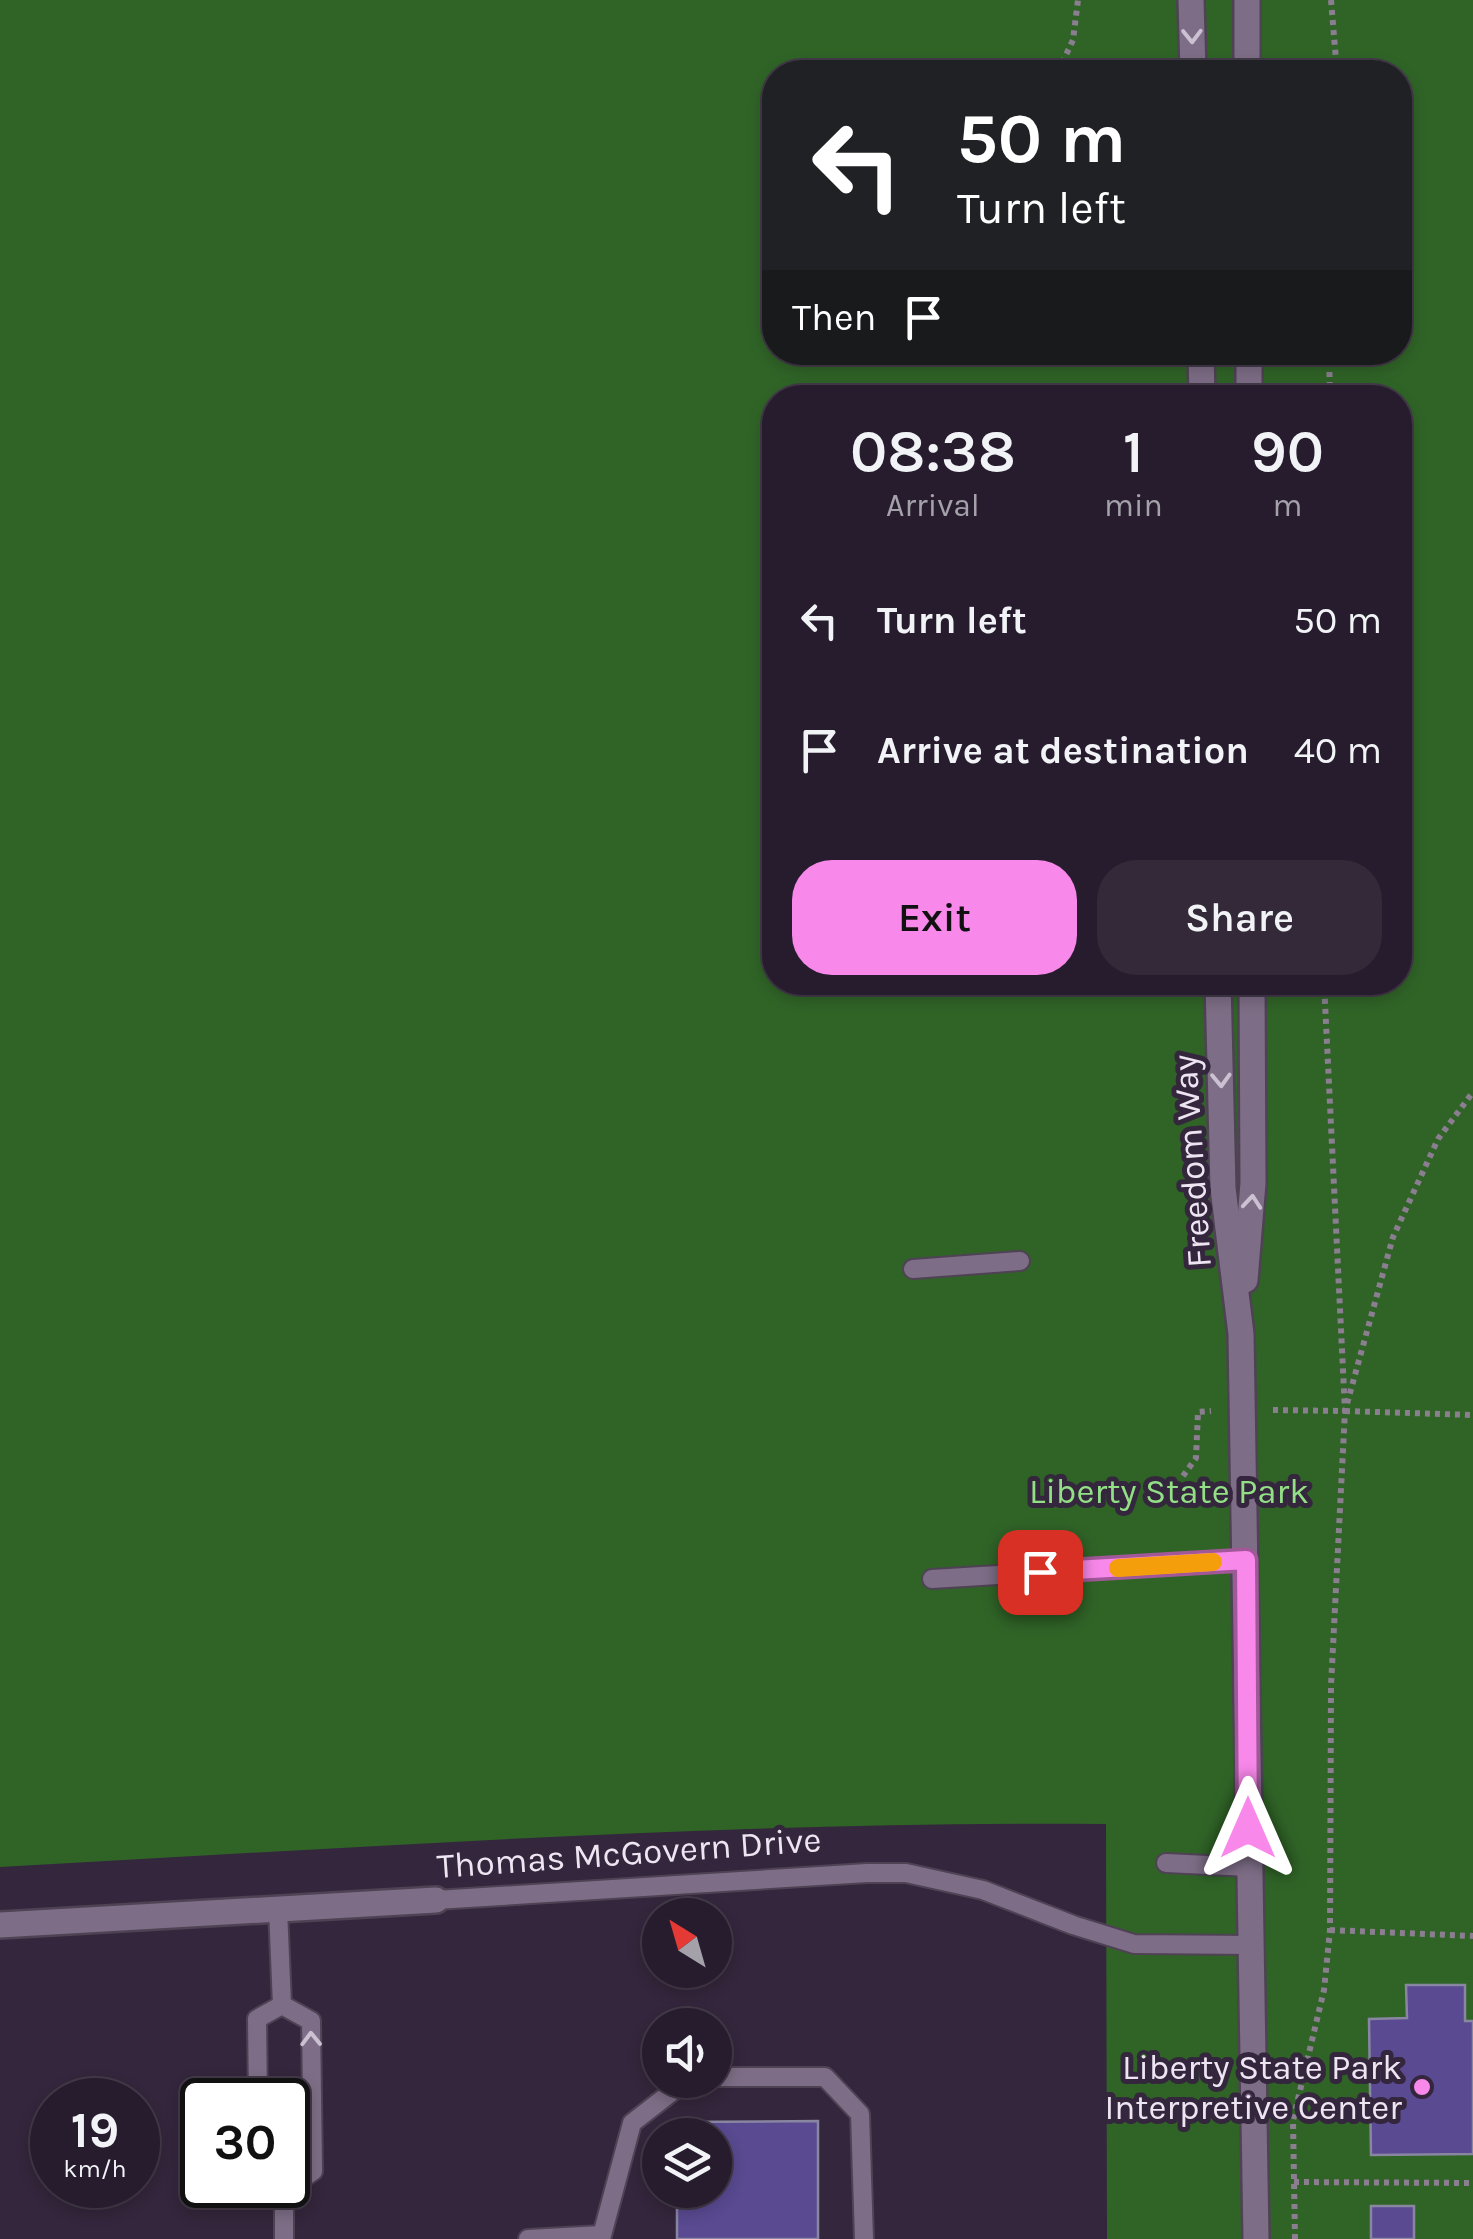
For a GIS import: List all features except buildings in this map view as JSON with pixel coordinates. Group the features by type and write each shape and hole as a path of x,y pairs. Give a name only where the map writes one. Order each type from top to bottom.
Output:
{"street":[{"path":"1191,0 1193,60"},
{"path":"1247,0 1247,60"},
{"name":"Freedom Way","path":"1218,995 1224,1188 1241,1334"},
{"name":"Freedom Way","path":"1252,995 1253,1183 1241,1334 1256,2239"},
{"name":"Thomas McGovern Drive","path":"0,1925 436,1900"}],"lane":[{"path":"912,1269 1020,1262"},
{"path":"932,1579 1246,1560"},
{"path":"1166,1863 1249,1867"},
{"name":"Thomas McGovern Drive","path":"436,1900 867,1873 906,1874 983,1890 1134,1944 1252,1945"},
{"path":"278,1909 282,2005"},
{"path":"258,2078 257,2018 282,2005"},
{"path":"282,2005 310,2021 310,2172"},
{"path":"732,2077 825,2077 860,2114 864,2239"},
{"path":"528,2239 601,2237 632,2123 663,2098"},
{"path":"282,2208 284,2239"}],"path":[{"path":"1064,60 1073,40 1078,0"},
{"path":"1330,0 1335,60"},
{"path":"1295,2239 1293,2120 1324,1990 1330,1930 1331,1686 1345,1411 1325,995"},
{"path":"1345,1411 1393,1237 1438,1139 1473,1092"},
{"path":"1183,1476 1196,1458 1198,1412 1473,1415"},
{"path":"1330,1930 1473,1936"},
{"path":"1294,2182 1473,2183"}],"green space":[{"name":"Liberty State Park","path":"0,0 1473,0 1473,2239 1107,2239 1106,1824 829,1827 414,1844 0,1867"}],"slow traffic":[{"path":"1118,1568 1213,1562"}],"place":[{"name":"Liberty State Park Interpretive Center","path":"1422,2087"}],"route":[{"path":"1040,1572 1246,1560 1248,1828"}]}
